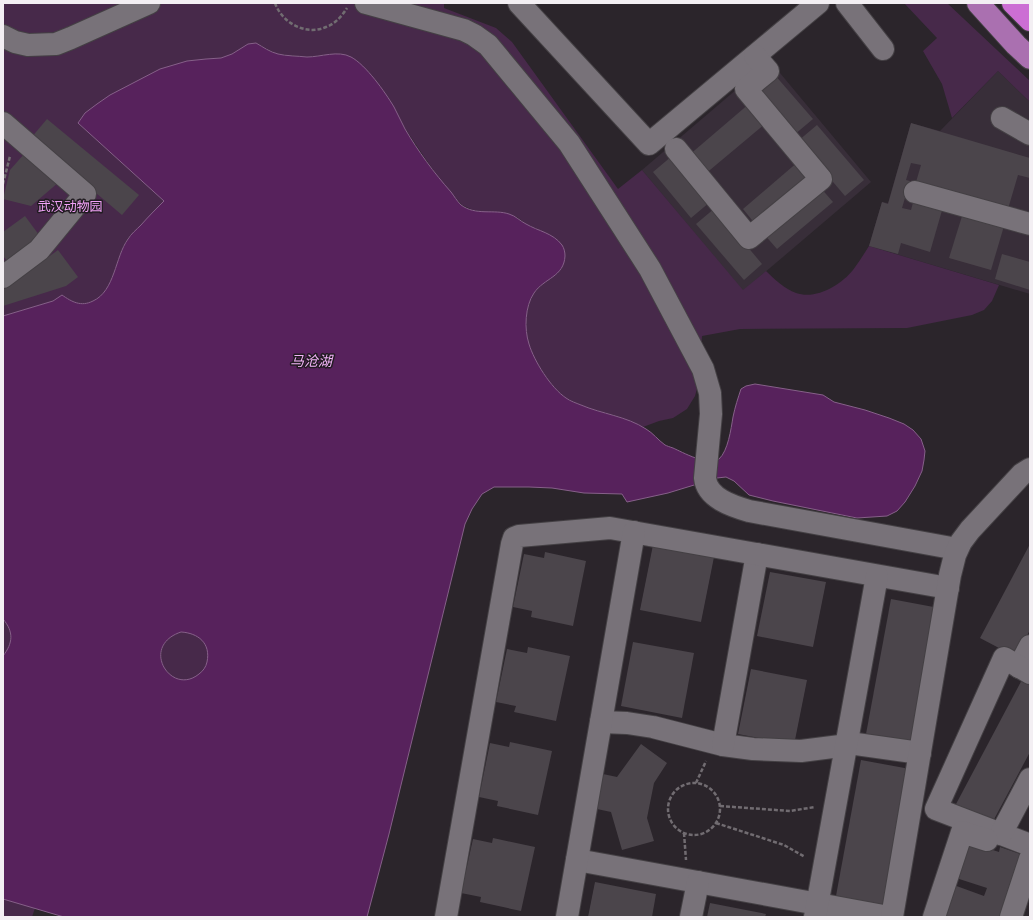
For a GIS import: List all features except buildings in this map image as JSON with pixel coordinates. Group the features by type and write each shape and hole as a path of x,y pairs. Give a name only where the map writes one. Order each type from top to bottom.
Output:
{"highway":[{"path":"1013,3 1030,20"}],"main road":[{"path":"978,3 1016,45 1030,58"}],"lane":[{"path":"3,36 15,42 28,45 56,44 149,3"},
{"path":"366,3 464,30 474,35 488,45 569,143 650,269 703,369 710,393 711,414 705,483 712,494 726,503 749,511 957,549"},
{"path":"519,3 649,144 818,3"},
{"path":"847,3 883,49"},
{"path":"676,149 749,238 821,179 746,89 768,71 755,56"},
{"path":"1002,118 1030,134"},
{"path":"3,123 85,194 39,250 3,277"},
{"path":"915,192 1030,224"},
{"path":"892,917 953,560 957,549 970,530 1022,474 1030,469"},
{"path":"446,917 509,559 514,538 519,536 610,528 948,588"},
{"path":"567,917 634,532"},
{"path":"723,745 757,554"},
{"path":"816,911 877,576"},
{"path":"1030,646 1025,670 1004,658 936,809 1030,845"},
{"path":"601,722 627,723 653,727 723,745 753,749 801,751 846,744 856,744 920,753"},
{"path":"1002,834 1030,779"},
{"path":"934,917 962,832 1030,854"},
{"path":"1011,917 1030,859"},
{"path":"577,860 692,881 816,911 889,917"},
{"path":"691,917 692,881"}],"path":[{"path":"275,3 281,14 288,21 296,26 316,30 335,22 342,15 349,3"},
{"path":"3,184 11,152 22,140"},
{"path":"696,783 705,785 718,797 720,815 716,823 710,830 702,834 692,835 684,833 676,828 668,812 669,803 673,794 678,788 687,784 696,783"},
{"path":"720,806 790,811 835,803"},
{"path":"716,823 784,845 823,869"},
{"path":"684,833 692,881"}],"shaded area":[{"path":"770,61 871,182 743,291 642,170"},
{"path":"998,71 1030,102 1030,294 869,246 882,202 888,203 911,123 940,131"}],"green space":[{"name":"武汉动物园","path":"3,3 444,3 444,8 496,28 512,42 618,189 642,170 743,290 766,271 784,286 796,293 804,295 820,293 835,286 848,276 869,246 999,285 992,301 984,310 972,315 907,328 740,329 702,336 699,381 695,396 687,409 673,418 643,427 621,418 585,407 568,399 562,395 550,382 534,357 527,337 526,318 528,306 530,300 539,287 562,268 538,229 527,225 517,217 499,212 473,210 462,205 444,185 400,120 325,55 308,57 277,54 256,43 248,44 232,54 221,58 187,61 85,113 78,123 164,201 128,238 106,289 93,301 81,304 73,302 62,295 53,301 3,316"},
{"path":"904,3 947,3 1030,81 1030,102 998,71 952,118 942,84 923,51 937,38"},
{"path":"3,619 9,628 11,638 9,647 3,656"},
{"path":"185,632 194,634 202,639 207,647 209,656 207,665 202,673 194,678 185,680 176,678 168,673 163,665 161,656 163,647 168,639 176,634"},
{"path":"3,899 35,908 32,917 3,917"}],"water":[{"name":"马沧湖","path":"256,43 272,52 285,55 312,57 329,54 341,54 351,57 369,72 394,107 405,129 432,170 461,205 473,210 511,215 550,235 562,245 565,256 564,263 561,269 553,277 538,288 534,293 529,304 526,318 526,332 531,351 549,381 560,394 573,402 630,421 649,431 665,445 696,458 709,461 719,459 725,451 740,392 741,389 746,386 755,384 823,395 834,402 889,418 904,424 913,430 921,439 925,451 922,471 905,502 897,511 887,516 857,518 749,495 734,481 726,477 717,478 668,493 627,502 622,494 584,493 552,488 494,487 482,494 472,509 465,524 389,834 367,917 64,917 3,899 3,656 9,647 11,638 9,628 3,619 3,316 53,301 62,295 73,302 81,304 89,303 100,296 106,290 110,282 120,255 129,237 164,201 78,123 85,113 110,95 160,69 187,61 221,58 232,54 248,44","holes":["181,632 198,637 205,644 208,655 207,662 206,666 199,674 188,679 178,679 170,675 164,667 161,658 162,648 169,639"]}]}
